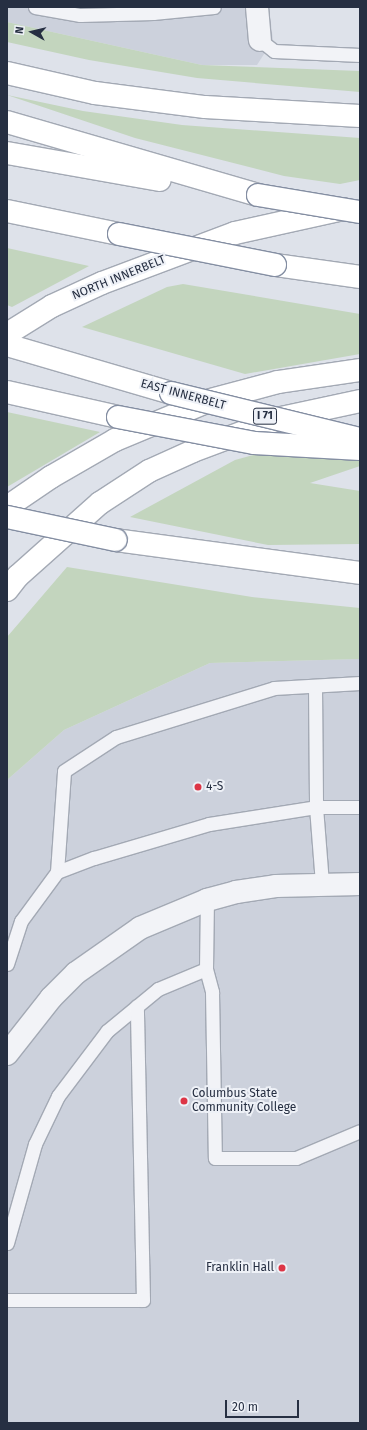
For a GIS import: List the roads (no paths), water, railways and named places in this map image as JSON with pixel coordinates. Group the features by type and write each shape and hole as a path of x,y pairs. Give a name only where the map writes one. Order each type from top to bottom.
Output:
{"highway":[{"path":"7,73 95,92 205,107 360,116"},
{"path":"7,122 258,196"},
{"path":"7,153 360,212"},
{"name":"NORTH INNERBELT","path":"7,334 52,306 102,283 235,233 360,205"},
{"path":"7,210 275,265 360,277"},
{"name":"EAST INNERBELT","path":"7,345 50,356 171,393 360,439"},
{"path":"7,507 51,476 115,440 210,400 278,382 360,370"},
{"path":"7,392 118,417 254,443 360,449"},
{"path":"7,590 18,576 100,503 149,471 193,451 281,418 360,401"},
{"path":"7,518 116,540 360,573"}],"street":[{"path":"257,7 260,40"},
{"path":"8,1048 51,998 107,948 140,928 207,900 276,886 360,884"}],"lane":[{"path":"35,7 80,15 154,13 214,7"},
{"path":"260,40 274,51 360,55"},
{"path":"7,964 21,922 57,872 64,771 116,737 274,688 360,683"},
{"path":"315,686 316,807 322,884"},
{"path":"57,872 94,858 209,824 316,807 360,807"},
{"path":"207,900 206,969 212,992 215,1158 296,1158 360,1131"},
{"path":"7,1243 35,1144 58,1096 106,1031 158,989 206,969"},
{"path":"7,1300 143,1300 137,1006"}],"place":[{"name":"4-S","path":"198,787"},
{"name":"Columbus State Community College","path":"184,1101"},
{"name":"Franklin Hall","path":"282,1268"}]}
